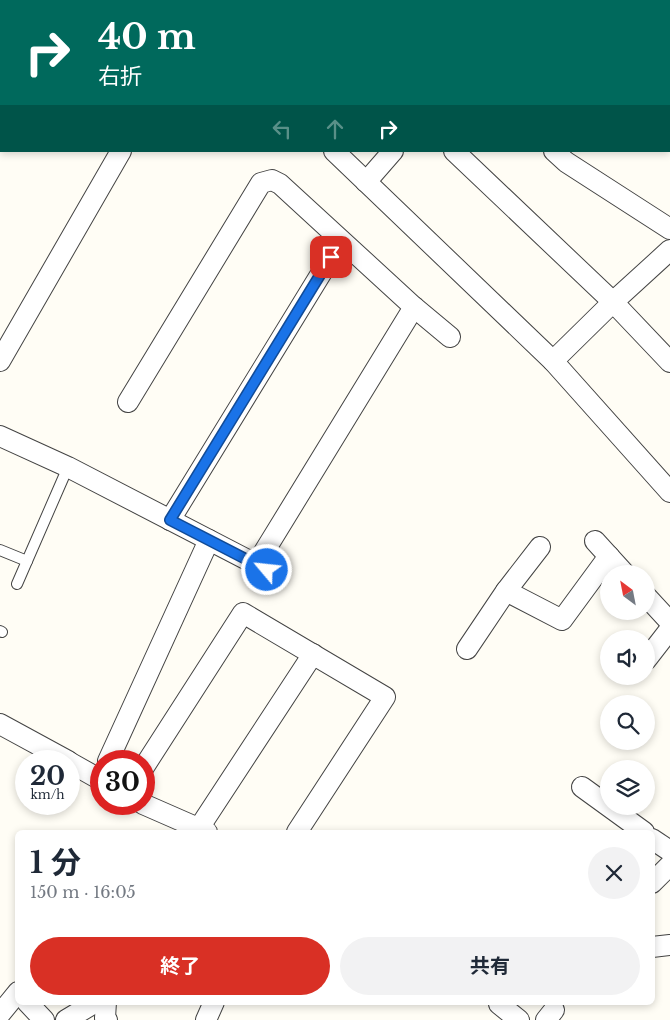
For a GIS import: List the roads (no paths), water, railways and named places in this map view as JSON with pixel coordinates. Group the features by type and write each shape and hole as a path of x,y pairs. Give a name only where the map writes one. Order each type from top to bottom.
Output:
{"street":[{"path":"0,361 121,152"},
{"path":"335,152 554,361 670,492"},
{"path":"366,182 392,152"},
{"path":"455,152 614,302 670,362"},
{"path":"555,152 566,162 670,229"},
{"path":"128,402 261,183 272,180 280,184 414,307 450,337"},
{"path":"170,520 341,240"},
{"path":"554,361 670,250"},
{"path":"0,436 68,466 261,567 414,307"},
{"path":"114,750 209,540"},
{"path":"595,541 616,565"},
{"path":"467,649 506,591 540,547"},
{"path":"506,591 562,620 608,556"},
{"path":"655,606 670,622"},
{"path":"155,750 243,613 386,698 298,830"},
{"path":"655,648 670,629"},
{"path":"155,812 177,826 203,830 313,654"},
{"path":"0,724 47,750"},
{"path":"582,788 641,830"},
{"path":"655,841 670,851"},
{"path":"655,880 670,866"},
{"path":"655,947 670,945"},
{"path":"0,1014 15,996"},
{"path":"30,1005 44,1020"},
{"path":"66,1020 91,1005"},
{"path":"106,1005 105,1018 107,1020"},
{"path":"206,1020 213,1005"},
{"path":"496,1009 519,1020"}],"lane":[{"path":"17,584 68,466"},
{"path":"0,550 27,561"}]}
